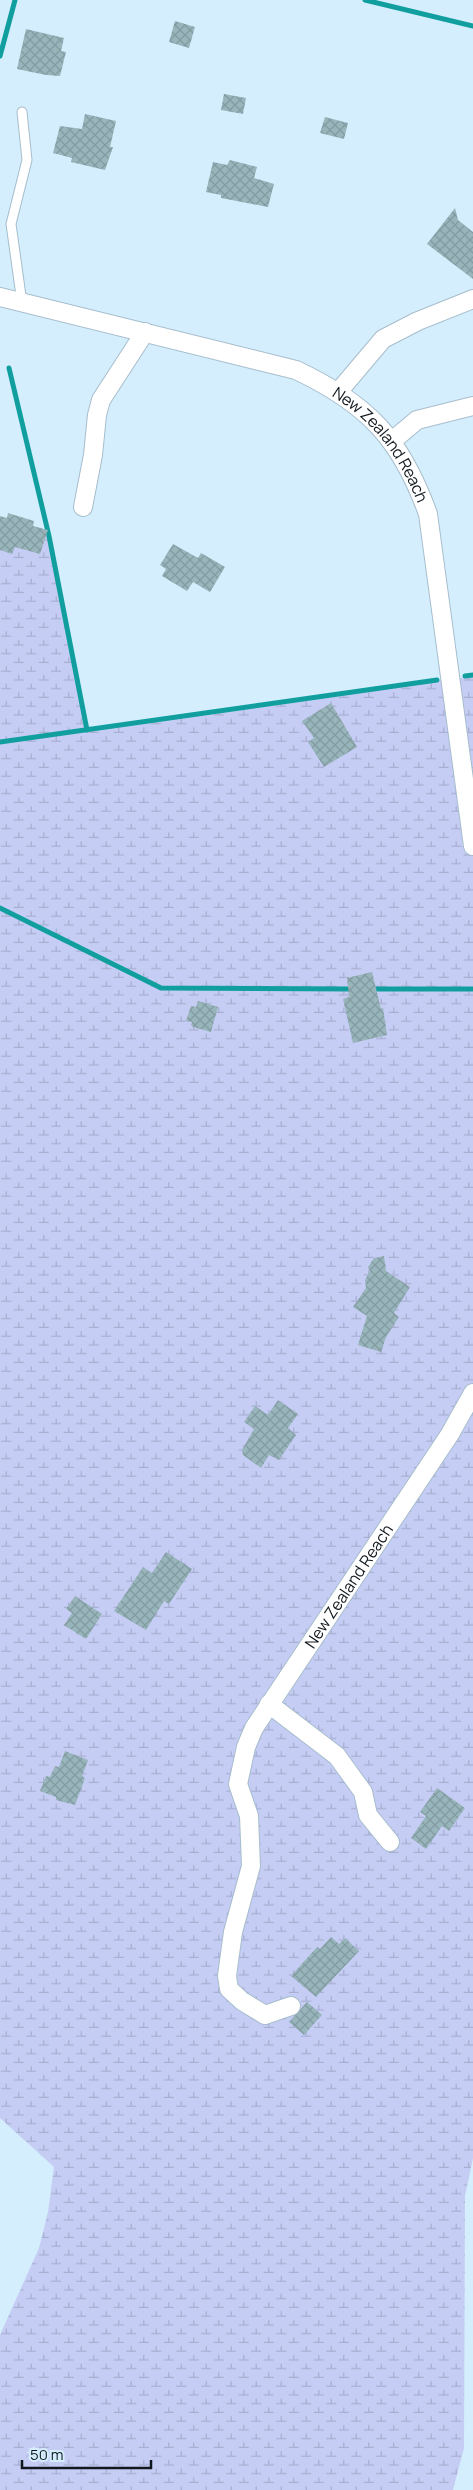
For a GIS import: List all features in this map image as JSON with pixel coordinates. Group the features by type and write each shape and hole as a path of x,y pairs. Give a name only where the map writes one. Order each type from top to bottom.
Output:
{"street":[{"name":"New Zealand Reach","path":"0,297 282,365 339,391 376,422 392,441 411,472 428,514 473,846"},
{"path":"339,391 383,339 418,321 473,299"},
{"path":"83,507 93,456 96,415 101,400 145,332"},
{"path":"392,441 418,420 473,406"},
{"name":"New Zealand Reach","path":"291,2006 265,2015 242,2001 229,1989 227,1976 233,1932 251,1866 249,1816 238,1784 246,1747 254,1728 445,1442 473,1393"},
{"path":"270,1704 337,1756 363,1792 368,1814 390,1842"}],"lane":[{"path":"22,112 27,160 11,224 22,302"}],"green space":[{"path":"0,535 49,536 87,730 473,676 473,2158 465,2196 464,2448 453,2490 0,2490 0,2335 39,2248 48,2212 54,2167 0,2118"}],"building":[{"path":"175,21 195,27 189,48 169,42"},
{"path":"26,29 64,38 61,51 66,52 60,76 17,69"},
{"path":"224,94 246,98 243,114 221,110"},
{"path":"85,114 116,121 110,147 113,147 105,170 71,162 72,158 53,153 60,126 82,129"},
{"path":"325,117 348,123 344,139 320,133"},
{"path":"230,160 257,167 254,178 274,184 268,207 221,198 221,195 206,192 213,162 227,165"},
{"path":"455,208 458,220 473,232 473,279 427,244"},
{"path":"8,513 34,521 33,526 48,530 40,554 15,547 12,554 0,550 0,516 7,518"},
{"path":"173,544 198,558 201,553 225,567 210,592 193,582 187,591 162,576 166,569 160,565"},
{"path":"331,703 357,747 324,767 308,742 314,738 302,721"},
{"path":"372,972 381,1009 383,1008 387,1035 353,1043 343,999 349,997 347,978"},
{"path":"198,1001 218,1007 211,1032 193,1027 191,1025 192,1022 186,1021 191,1006 196,1007"},
{"path":"384,1256 386,1271 410,1287 394,1313 399,1317 386,1337 381,1352 358,1345 367,1316 353,1307 366,1288 365,1280 370,1271 368,1267 374,1258"},
{"path":"278,1400 298,1414 288,1428 296,1435 279,1460 269,1455 261,1468 243,1455 242,1450 254,1429 244,1422 255,1406 268,1415"},
{"path":"166,1552 192,1569 169,1604 164,1601 146,1630 114,1611 143,1567 152,1573"},
{"path":"75,1596 102,1614 86,1639 64,1625 72,1613 66,1609"},
{"path":"65,1751 88,1760 82,1776 85,1778 75,1805 56,1800 56,1797 40,1791 46,1776 50,1777 55,1766 59,1767"},
{"path":"437,1788 465,1808 449,1831 442,1826 426,1849 411,1838 426,1816 420,1812"},
{"path":"331,1937 339,1944 345,1938 359,1951 316,1997 291,1976 317,1947 320,1949"},
{"path":"307,2002 322,2015 304,2035 289,2022"}],"waterway":[{"path":"0,56 15,0"},
{"path":"365,0 473,26"},
{"path":"9,368 49,536 87,730"},
{"path":"465,676 473,675"},
{"path":"0,742 437,680"},
{"path":"0,908 161,988 353,989"},
{"path":"369,989 473,989"}]}
